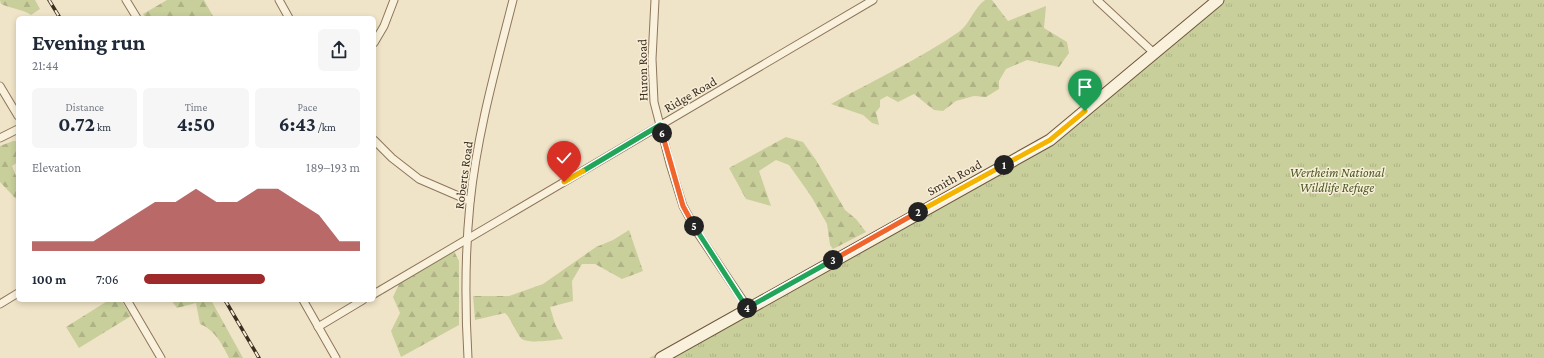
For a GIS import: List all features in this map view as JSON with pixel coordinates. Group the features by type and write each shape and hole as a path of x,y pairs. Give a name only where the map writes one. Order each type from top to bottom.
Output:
{"street":[{"path":"126,0 136,16"},
{"path":"279,0 288,16"},
{"path":"376,40 384,26 394,0"},
{"name":"Roberts Road","path":"468,358 466,324 470,201 491,82 513,0"},
{"name":"Huron Road","path":"655,0 652,59 654,102 683,206 697,232 748,308"},
{"name":"Ridge Road","path":"376,293 873,0"},
{"path":"1097,0 1154,53"},
{"name":"Smith Road","path":"661,358 1050,140 1218,0"},
{"path":"0,86 16,113"},
{"path":"0,138 16,130"},
{"path":"376,142 392,158 419,179 470,201"},
{"path":"0,304 16,295"},
{"path":"128,302 161,358"},
{"path":"304,302 336,358"},
{"path":"318,327 360,302"}],"green space":[{"path":"0,0 35,0 40,9 31,15 1,4"},
{"path":"167,0 204,0 213,16 144,16 143,14"},
{"path":"985,0 992,0 1008,21 1046,6 1044,28 1067,42 1069,53 1059,67 1027,60 1006,69 999,81 999,89 986,97 974,96 956,101 943,111 934,110 914,94 898,102 887,96 880,100 880,107 876,112 879,125 872,123 863,115 831,104 913,60 960,31 967,24 981,3"},
{"name":"Wertheim National Wildlife Refuge","path":"1222,0 1544,0 1544,358 649,358 728,316 1087,112"},
{"path":"786,137 803,142 816,160 845,210 856,219 866,232 833,249 830,245 827,224 811,196 789,165 776,160 759,171 771,206 746,199 729,168"},
{"path":"16,141 16,163 12,166 16,176 16,199 0,182 0,146"},
{"path":"629,230 643,271 622,279 595,264 582,264 572,281 573,301 550,307 555,324 563,339 527,341 520,337 505,313 475,320 473,296 509,296 543,284 596,247 613,240"},
{"path":"454,251 459,261 459,325 401,357 391,331 400,313 393,297 399,284"},
{"path":"106,302 122,302 131,316 79,348 66,327"},
{"path":"172,302 212,302 243,358 229,358 214,334 200,324 196,303 177,308"}],"railway":[{"path":"49,0 59,16"},
{"path":"226,302 259,358"}],"route":[{"path":"564,182 660,125 683,206 697,232 748,308 1050,140 1085,111"}]}
